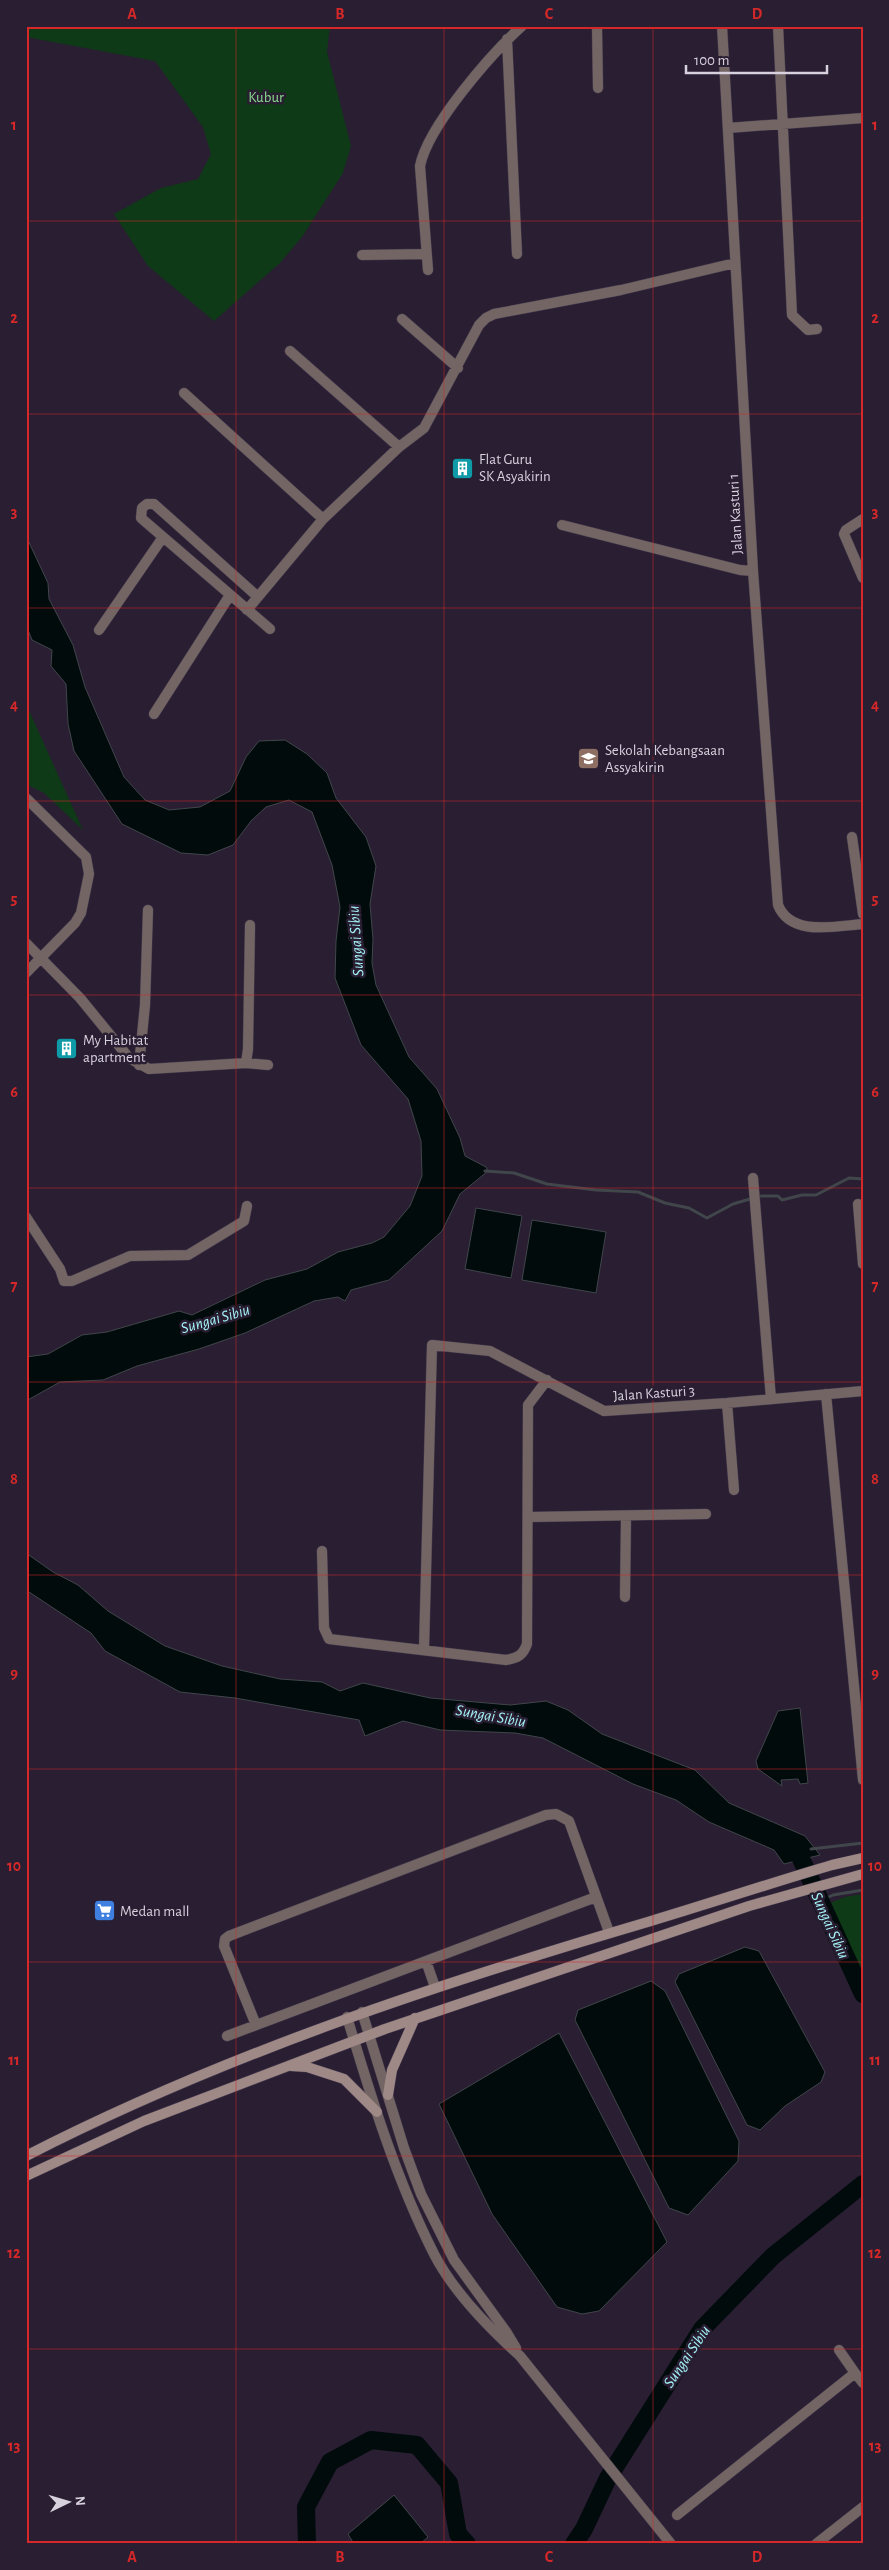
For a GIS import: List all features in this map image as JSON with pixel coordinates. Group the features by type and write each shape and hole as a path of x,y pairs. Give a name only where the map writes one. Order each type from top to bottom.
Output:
{"street":[{"path":"428,270 420,166 422,156 462,92 507,40 522,26"},
{"path":"597,26 598,88"},
{"name":"Jalan Kasturi 1","path":"722,26 753,571 778,905 786,919 797,925 863,924"},
{"path":"778,26 792,315 808,330 817,329"},
{"path":"507,40 517,254"},
{"path":"728,128 863,118"},
{"path":"362,256 426,254"},
{"path":"247,610 323,519 399,447 420,432 428,423 479,325 486,318 494,314 621,290 735,263"},
{"path":"402,319 458,368"},
{"path":"290,351 399,447"},
{"path":"184,393 323,519"},
{"path":"258,597 154,504 147,504 140,513 142,518 163,537 270,629"},
{"path":"863,519 846,530 844,534 863,578"},
{"path":"562,525 740,570 753,571"},
{"path":"99,630 163,537"},
{"path":"154,714 230,595"},
{"path":"26,798 86,857 89,874 81,912 75,922 26,973"},
{"path":"852,837 863,914"},
{"path":"139,1065 145,1005 148,910"},
{"path":"246,1062 248,1048 250,925"},
{"path":"26,943 80,998 129,1058 139,1065 148,1069 246,1062 268,1065"},
{"path":"752,1178 771,1399"},
{"path":"858,1204 863,1264"},
{"path":"26,1217 60,1269 64,1281 72,1281 130,1256 188,1254 244,1221 247,1206"},
{"name":"Jalan Kasturi 3","path":"424,1649 432,1345 490,1351 604,1411 863,1391"},
{"path":"322,1551 324,1628 329,1639 506,1660 517,1658 524,1652 527,1644 528,1405 547,1380"},
{"path":"826,1394 863,1780"},
{"path":"726,1403 734,1490"},
{"path":"529,1517 706,1514"},
{"path":"625,1597 626,1516"},
{"path":"256,2025 224,1946 225,1939 229,1936 546,1816 556,1814 569,1821 609,1932"},
{"path":"26,2156 64,2136 238,2060 347,2017 609,1932 832,1864 862,1858"},
{"path":"26,2176 144,2121 354,2040 749,1906 863,1874"},
{"path":"227,2036 596,1897"},
{"path":"426,1961 434,1988"},
{"path":"362,2012 404,2148 438,2232 454,2260 507,2333 520,2356"},
{"path":"347,2017 377,2112 402,2182 435,2255 463,2296 499,2337 520,2356 672,2544"},
{"path":"388,2095 392,2070 415,2018"},
{"path":"285,2066 307,2067 344,2079 377,2112"},
{"path":"839,2350 863,2383"},
{"path":"677,2515 856,2373"},
{"path":"816,2544 863,2507"}],"green space":[{"name":"Kubur","path":"26,26 330,26 327,52 351,146 343,173 302,237 280,263 214,321 148,266 114,214 161,188 198,179 211,154 203,127 155,61 26,37"},
{"path":"26,704 83,830 44,793 26,784"},
{"path":"863,1894 863,1981 825,1905 845,1897"}],"water":[{"path":"26,536 48,583 49,599 73,645 85,687 124,777 145,800 169,810 200,807 230,791 246,757 259,741 285,740 307,754 327,773 336,798 366,837 376,866 370,904 373,939 372,963 376,985 409,1057 437,1089 460,1138 465,1156 486,1167 488,1171 460,1194 442,1231 389,1280 351,1290 345,1301 338,1297 314,1301 245,1333 199,1349 137,1366 103,1380 60,1382 26,1401 26,1357 48,1354 82,1335 107,1332 179,1311 192,1315 265,1280 307,1269 338,1252 372,1243 384,1237 410,1206 422,1176 421,1141 408,1099 361,1045 335,978 336,941 340,907 332,865 312,812 289,800 266,807 251,821 233,845 208,855 181,853 122,824 74,751 68,724 66,684 51,666 52,650 32,640 26,625"},
{"path":"476,1208 522,1216 511,1278 465,1269"},
{"path":"532,1220 606,1232 596,1293 522,1280"},
{"path":"26,1553 53,1572 78,1585 108,1611 165,1646 222,1666 280,1679 322,1682 340,1691 363,1683 430,1698 510,1705 546,1701 568,1710 602,1734 695,1770 729,1803 805,1836 820,1855 784,1864 774,1850 709,1822 676,1800 633,1784 543,1738 515,1733 440,1730 403,1721 365,1736 359,1720 235,1698 180,1692 105,1651 91,1633 26,1590"},
{"path":"800,1708 808,1783 800,1784 798,1779 781,1780 782,1786 758,1769 756,1761 778,1711"},
{"path":"745,1947 759,1951 825,2072 821,2082 785,2106 760,2130 747,2125 675,1982 679,1974"},
{"path":"651,1981 665,1991 739,2141 738,2161 688,2215 669,2208 575,2020 578,2010"},
{"path":"559,2033 667,2242 599,2311 582,2314 557,2307 492,2214 439,2104"},
{"path":"394,2495 428,2537 420,2544 354,2544 348,2534"}],"waterway":[{"path":"485,1171 514,1173 547,1184 596,1190 638,1192 665,1203 689,1208 707,1218 733,1204 750,1199"},
{"path":"761,1196 778,1196 782,1200 802,1195 816,1195 849,1178 863,1179"},
{"path":"811,1849 863,1843"},
{"name":"Sungai Sibiu","path":"785,1844 797,1850 863,1994"},
{"path":"820,1901 833,1895 863,1890"},
{"name":"Sungai Sibiu","path":"574,2544 584,2529 608,2478 702,2329 773,2256 863,2184"},
{"name":"Sungai Sibiu","path":"307,2544 306,2507 330,2462 371,2440 417,2445 449,2483 458,2534 467,2544"}],"place":[{"name":"Flat Guru SK Asyakirin","path":"463,468"},
{"name":"Sekolah Kebangsaan Assyakirin","path":"589,759"},
{"name":"My Habitat apartment","path":"67,1049"},
{"name":"Medan mall","path":"104,1911"}]}
